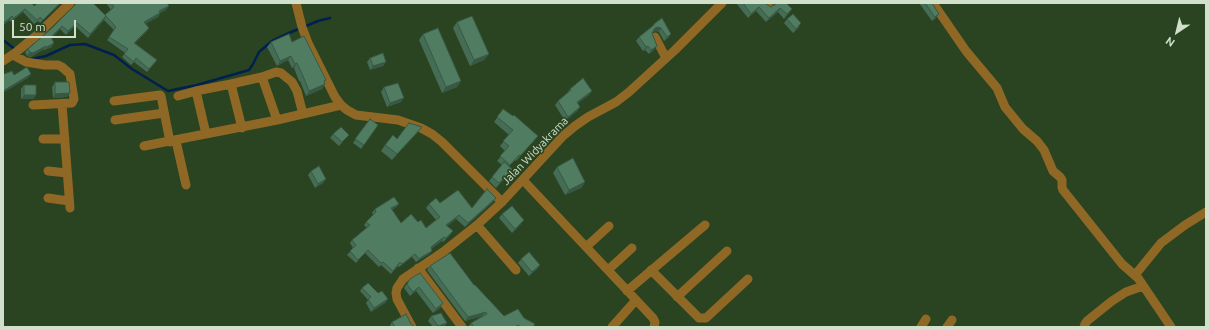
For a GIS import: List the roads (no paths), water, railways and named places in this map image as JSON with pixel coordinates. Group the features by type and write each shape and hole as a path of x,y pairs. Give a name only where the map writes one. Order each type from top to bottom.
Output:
{"street":[{"path":"3,62 37,36 70,3"},
{"path":"296,3 308,43 335,97 347,110 356,115 398,120 421,128 432,134 442,142 502,202"},
{"name":"Jalan Widyakrama","path":"412,327 397,299 396,293 397,288 404,279 443,252 477,225 502,202 553,147 575,126 616,102 629,92 722,3"},
{"path":"935,6 966,51 997,88 1006,107 1023,129 1037,141 1044,150 1053,171 1062,180 1063,190 1122,264 1135,275 1171,327"},
{"path":"655,37 666,58"},
{"path":"16,53 26,62 45,65 58,65 70,74 74,99 72,103 33,105"},
{"path":"178,96 262,77 276,72 281,73 292,82 297,91 303,114"},
{"path":"262,77 277,120"},
{"path":"231,84 242,128"},
{"path":"196,91 206,134"},
{"path":"114,101 159,95 161,96 164,113 186,185"},
{"path":"48,198 69,205 62,104"},
{"path":"144,146 242,128 341,104"},
{"path":"115,120 164,113"},
{"path":"43,139 65,139"},
{"path":"48,172 67,173"},
{"path":"523,180 653,318 655,322 654,327"},
{"path":"1135,275 1161,243 1185,225 1206,212"},
{"path":"627,291 706,224"},
{"path":"477,225 516,270"},
{"path":"586,247 610,226"},
{"path":"608,270 632,248"},
{"path":"677,296 727,251"},
{"path":"418,268 462,327"},
{"path":"651,270 699,318 702,319 706,318 748,279"},
{"path":"1084,327 1087,321 1112,301 1126,292 1143,286"},
{"path":"612,327 636,300"}],"waterway":[{"path":"32,59 46,56 70,45 85,44 114,55 132,69 168,91 197,85 249,70 259,52 272,41 318,21 330,18"},
{"path":"3,40 16,50"}]}
